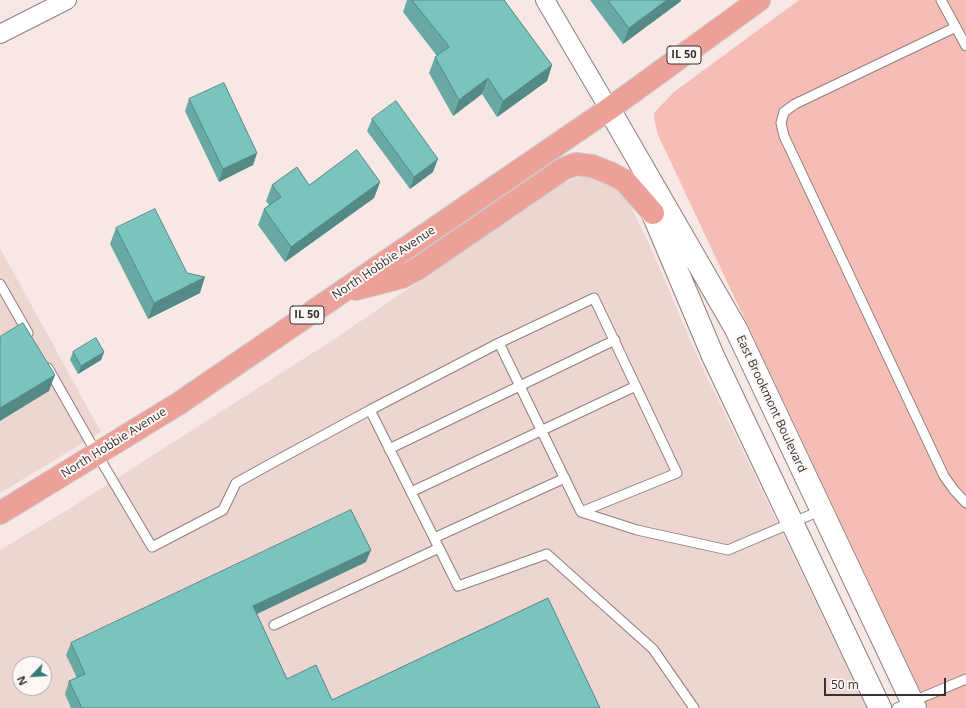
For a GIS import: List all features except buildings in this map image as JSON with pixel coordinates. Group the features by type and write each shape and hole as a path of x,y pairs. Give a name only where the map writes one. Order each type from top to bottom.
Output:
{"main road":[{"name":"North Hobbie Avenue","path":"0,513 178,404 609,109 759,0"},
{"name":"East Brookmont Boulevard","path":"609,109 713,356 880,708"},
{"name":"East Brookmont Boulevard","path":"609,109 736,329 822,510 908,706"},
{"path":"339,294 402,277 417,269 563,169 576,164 592,166 625,181 653,213"}],"street":[{"path":"0,34 67,0"},
{"name":"East Brookmont Boulevard","path":"545,0 609,109"}],"lane":[{"path":"941,0 966,46"},
{"path":"956,27 795,104 784,112 781,123 784,136 944,476 966,503"},
{"path":"0,284 31,339"},
{"path":"43,359 152,547 223,510 236,483 370,410 499,343 594,298 678,473 581,512"},
{"path":"389,448 615,340"},
{"path":"499,343 581,512 637,530 728,550 822,510"},
{"path":"411,492 636,386"},
{"path":"370,410 458,586 547,554 653,649 694,708"},
{"path":"434,538 565,478"},
{"path":"274,625 439,548"},
{"path":"908,706 966,679"}],"shaded area":[{"path":"799,0 966,0 966,708 928,708 658,135 655,123 654,113 674,92"},
{"path":"581,176 595,177 609,183 620,191 629,202 654,255 697,356 867,708 0,708 0,550 69,509 336,338 564,182"},
{"path":"0,248 101,432 0,493"}]}
